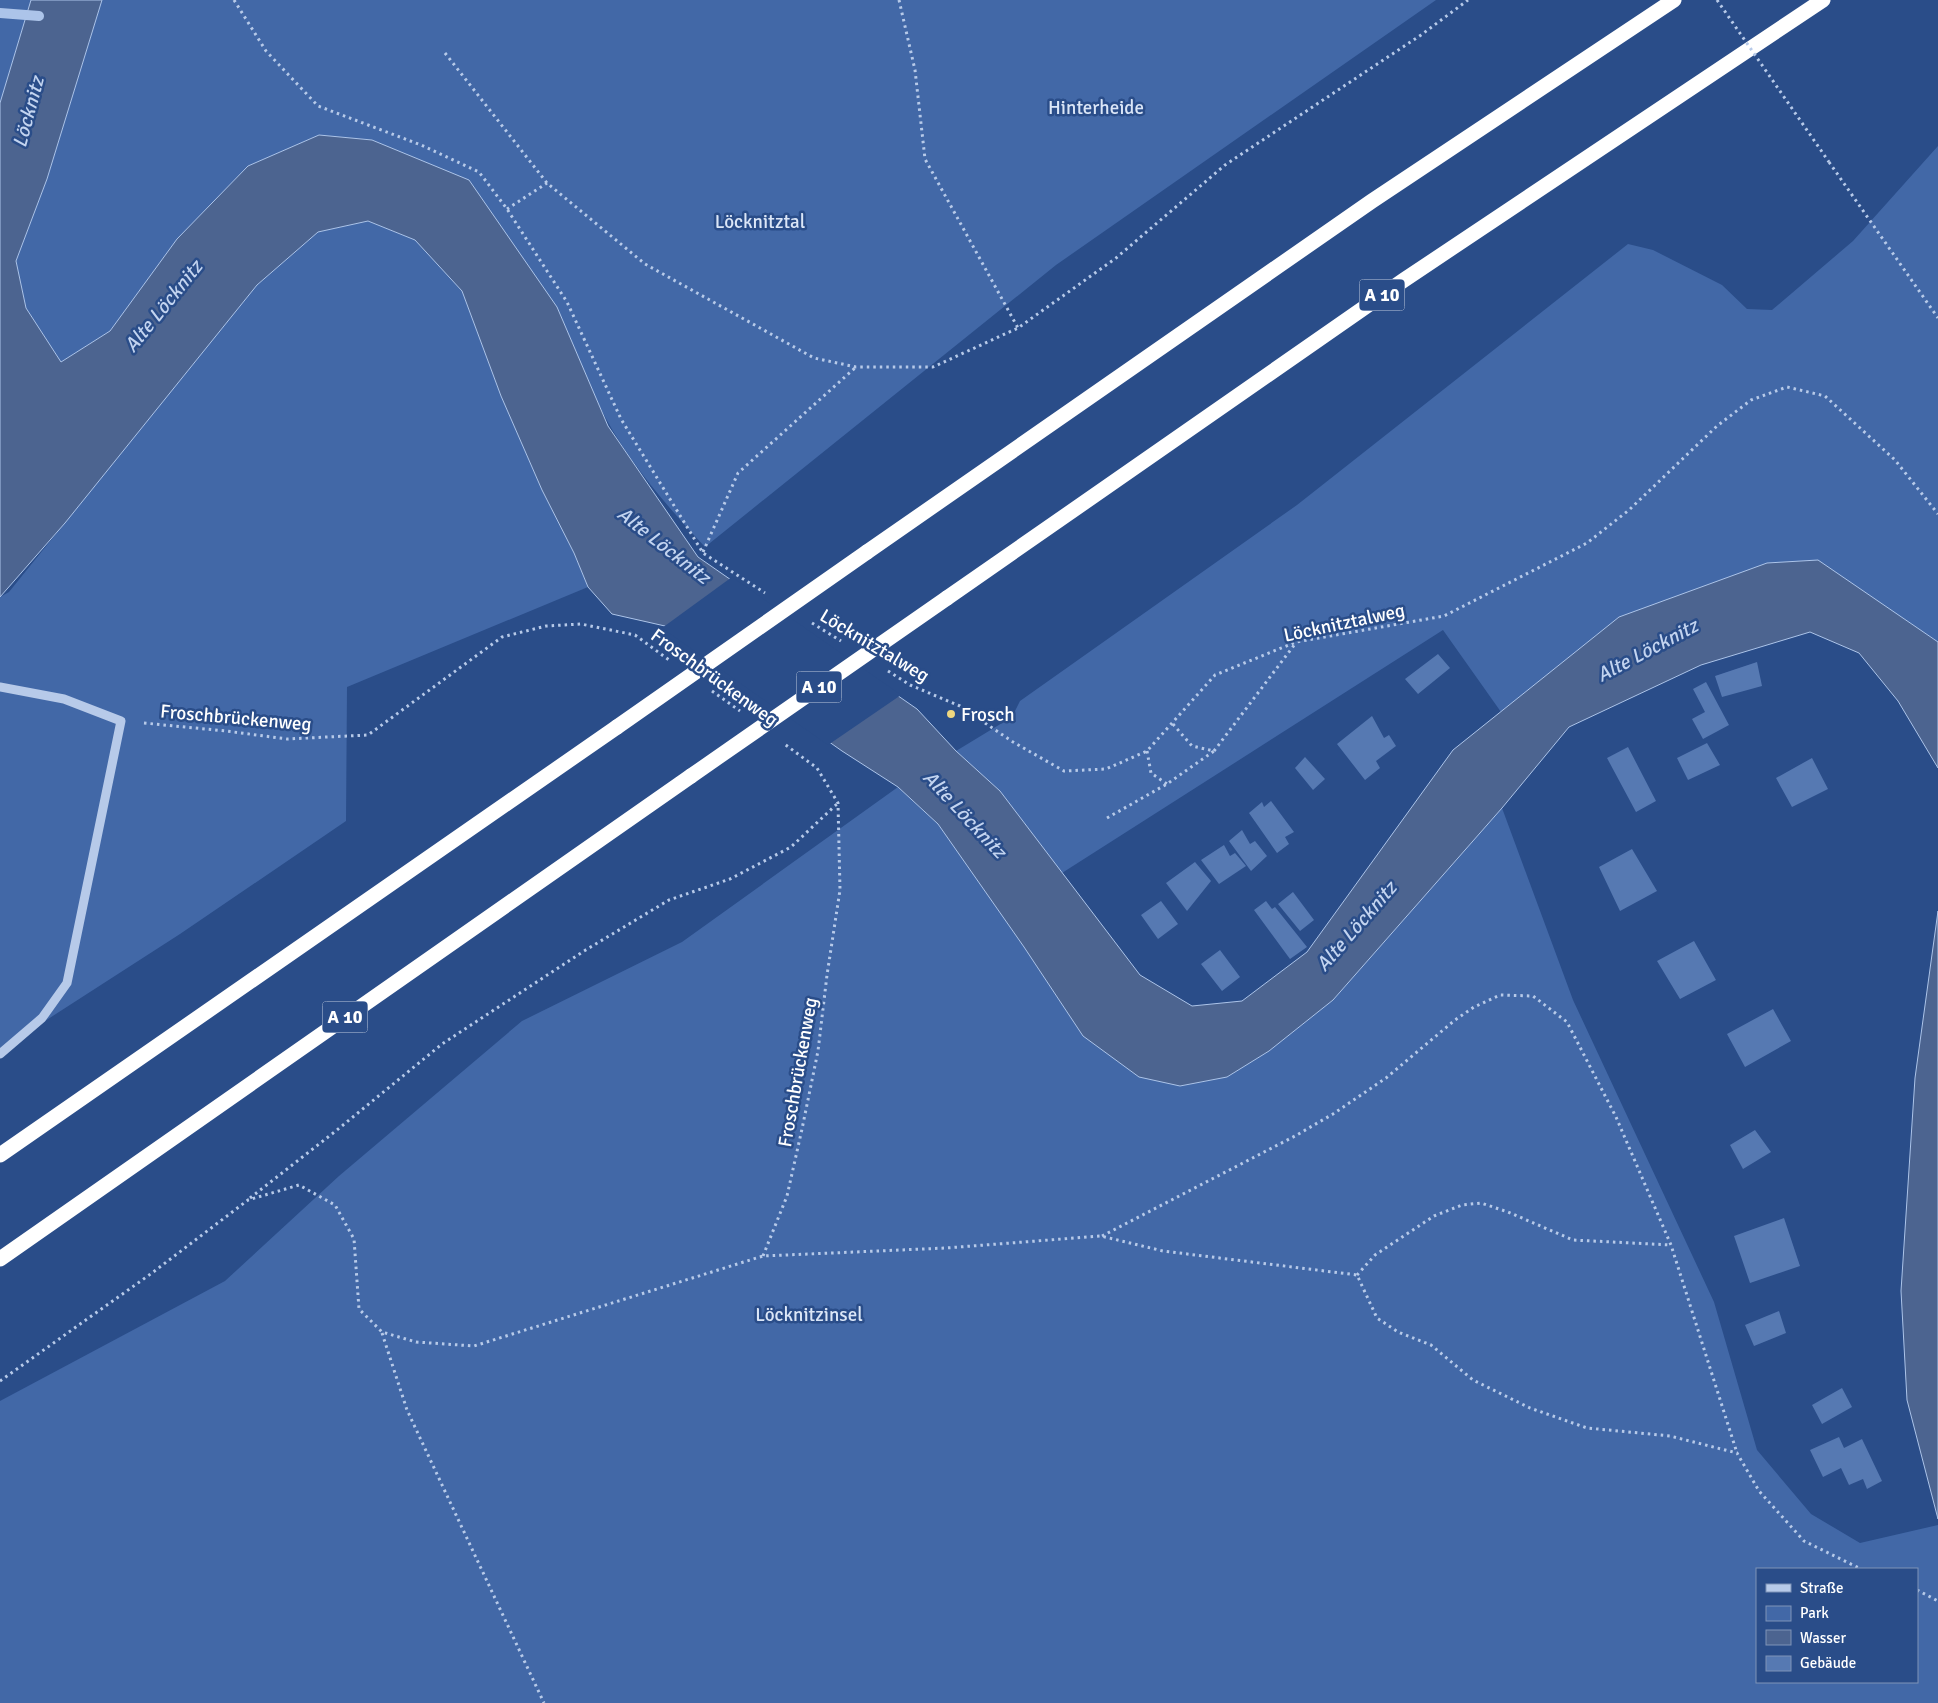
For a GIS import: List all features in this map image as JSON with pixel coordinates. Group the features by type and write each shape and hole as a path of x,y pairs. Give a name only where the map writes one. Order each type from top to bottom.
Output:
{"highway":[{"path":"0,1155 1372,201 1674,0"},
{"name":"A 10","path":"0,1258 1404,280 1823,0"}],"lane":[{"path":"0,686 64,699 121,721 67,983 42,1018 0,1054"}],"path":[{"path":"234,0 266,51 318,106 421,145 479,172 507,209 567,302 621,419 703,552 767,594"},
{"path":"899,0 915,70 925,159 1018,328"},
{"path":"445,53 547,183 645,264 814,358 856,366 933,367 1018,328 1116,258 1225,166 1421,35 1468,0"},
{"path":"1717,0 1938,318"},
{"path":"507,209 547,183"},
{"path":"703,552 738,473 856,366"},
{"name":"Löcknitztalweg","path":"884,669 910,685 960,706 1013,742 1064,771 1106,769 1147,751 1215,675 1296,642 1444,616 1586,543 1629,510 1717,426 1751,400 1787,387 1825,396 1896,460 1938,514"},
{"name":"Löcknitztalweg","path":"809,621 842,642"},
{"name":"Froschbrückenweg","path":"121,721 286,739 368,735 502,637 546,626 581,624 635,635 675,664"},
{"path":"1107,818 1166,784 1214,751 1296,642"},
{"name":"Froschbrückenweg","path":"706,687 746,716"},
{"path":"1172,723 1192,746 1214,751"},
{"name":"Froschbrückenweg","path":"763,1256 787,1196 818,1051 840,890 838,803 817,768 777,739"},
{"path":"1147,751 1151,773 1166,784"},
{"path":"0,1381 152,1273 248,1200 442,1044 584,951 668,900 730,878 791,847 838,803"},
{"path":"1101,1236 1318,1123 1386,1078 1455,1020 1474,1007 1500,994 1534,996 1567,1022 1616,1117 1671,1245 1737,1453 1759,1491 1804,1541 1859,1568"},
{"path":"248,1200 299,1185 335,1205 354,1239 359,1308 382,1332 407,1410 544,1703"},
{"path":"1357,1275 1375,1255 1434,1216 1462,1205 1481,1203 1508,1212 1573,1240 1671,1245"},
{"path":"382,1332 416,1342 474,1346 763,1256 946,1248 1101,1236 1162,1251 1357,1275"},
{"path":"1357,1275 1376,1318 1398,1332 1431,1345 1473,1380 1530,1408 1587,1428 1670,1436 1737,1453"},
{"path":"1918,1590 1937,1600"}],"green space":[{"path":"0,0 31,0 0,103"},
{"name":"Löcknitztal","path":"102,0 1436,0 1056,265 705,547 645,478 619,441 597,401 418,160 372,140 319,135 248,166 177,239 110,331 61,362 26,308 16,261 47,179"},
{"path":"1938,146 1938,642 1818,561 1619,617 1501,712 1443,630 1062,873 1000,791 956,751 1012,717 1020,701 1297,505 1628,244 1653,250 1722,285 1747,309 1772,310 1853,241"},
{"path":"368,221 415,240 462,291 501,396 542,490 574,553 588,587 347,687 346,821 180,934 0,1050 0,597 9,592 257,285 318,232"},
{"name":"Löcknitzinsel","path":"898,787 938,824 1024,947 1083,1036 1180,1086 1227,1077 1269,1051 1333,1000 1502,808 1573,1000 1714,1302 1757,1450 1811,1514 1860,1543 1938,1525 1938,1703 0,1703 0,1401 225,1281 339,1176 522,1021 682,942"}],"water":[{"path":"31,0 102,0 47,179 16,261 26,308 61,362 110,331 177,239 248,166 319,135 372,140 469,180 557,307 608,426 698,557 917,709 956,751 1000,791 1140,975 1192,1006 1242,1001 1307,952 1453,750 1619,617 1767,563 1818,560 1938,642 1938,768 1898,701 1859,653 1810,632 1701,665 1569,727 1502,808 1333,1000 1269,1051 1227,1077 1180,1086 1139,1077 1083,1036 1024,947 938,824 898,787 842,751 665,626 612,614 588,587 574,553 542,490 501,396 462,291 415,240 368,221 318,232 257,285 65,523 0,597 0,103"},
{"path":"1938,911 1938,1519 1907,1400 1901,1291 1915,1078"}],"pier":[{"path":"732,577 901,695 828,745 662,628"}],"building":[{"path":"1438,654 1450,668 1418,694 1405,679"},
{"path":"1757,662 1762,686 1722,697 1715,676"},
{"path":"1706,682 1729,725 1703,739 1692,719 1705,712 1693,689"},
{"path":"1372,716 1384,738 1389,735 1396,746 1376,761 1380,768 1365,780 1337,744"},
{"path":"1707,743 1720,765 1688,780 1677,758"},
{"path":"1628,747 1656,801 1636,812 1607,758"},
{"path":"1305,757 1325,779 1313,790 1295,768"},
{"path":"1812,758 1828,789 1792,807 1776,778"},
{"path":"1271,801 1294,832 1285,837 1289,844 1277,853 1249,813 1262,802 1264,807"},
{"path":"1242,830 1250,844 1255,841 1267,856 1251,871 1229,841"},
{"path":"1224,845 1230,856 1235,853 1246,866 1219,884 1201,860"},
{"path":"1632,849 1657,891 1620,911 1599,867"},
{"path":"1195,862 1211,881 1187,911 1166,883"},
{"path":"1293,892 1314,920 1300,931 1278,904"},
{"path":"1161,901 1178,924 1158,939 1141,915"},
{"path":"1266,901 1272,909 1275,907 1307,947 1290,959 1254,910"},
{"path":"1694,941 1716,980 1680,999 1657,961"},
{"path":"1220,950 1240,977 1222,991 1201,964"},
{"path":"1773,1009 1791,1041 1745,1067 1727,1034"},
{"path":"1755,1130 1771,1152 1743,1169 1730,1145"},
{"path":"1784,1218 1800,1266 1750,1283 1734,1236"},
{"path":"1779,1311 1786,1333 1754,1346 1745,1325"},
{"path":"1842,1388 1852,1407 1822,1424 1812,1405"},
{"path":"1839,1437 1844,1448 1862,1439 1882,1481 1867,1489 1863,1479 1849,1485 1841,1468 1823,1477 1810,1450"}],"waterway":[{"path":"0,13 39,16"}],"place":[{"name":"Frosch","path":"951,714"}],"park label":[{"name":"Hinterheide","path":"1096,107"}],"water label":[{"name":"Löcknitz","path":"28,112"},
{"name":"Alte Löcknitz","path":"163,306"},
{"name":"Alte Löcknitz","path":"664,545"},
{"name":"Alte Löcknitz","path":"1647,650"},
{"name":"Alte Löcknitz","path":"965,814"},
{"name":"Alte Löcknitz","path":"1356,926"}]}
